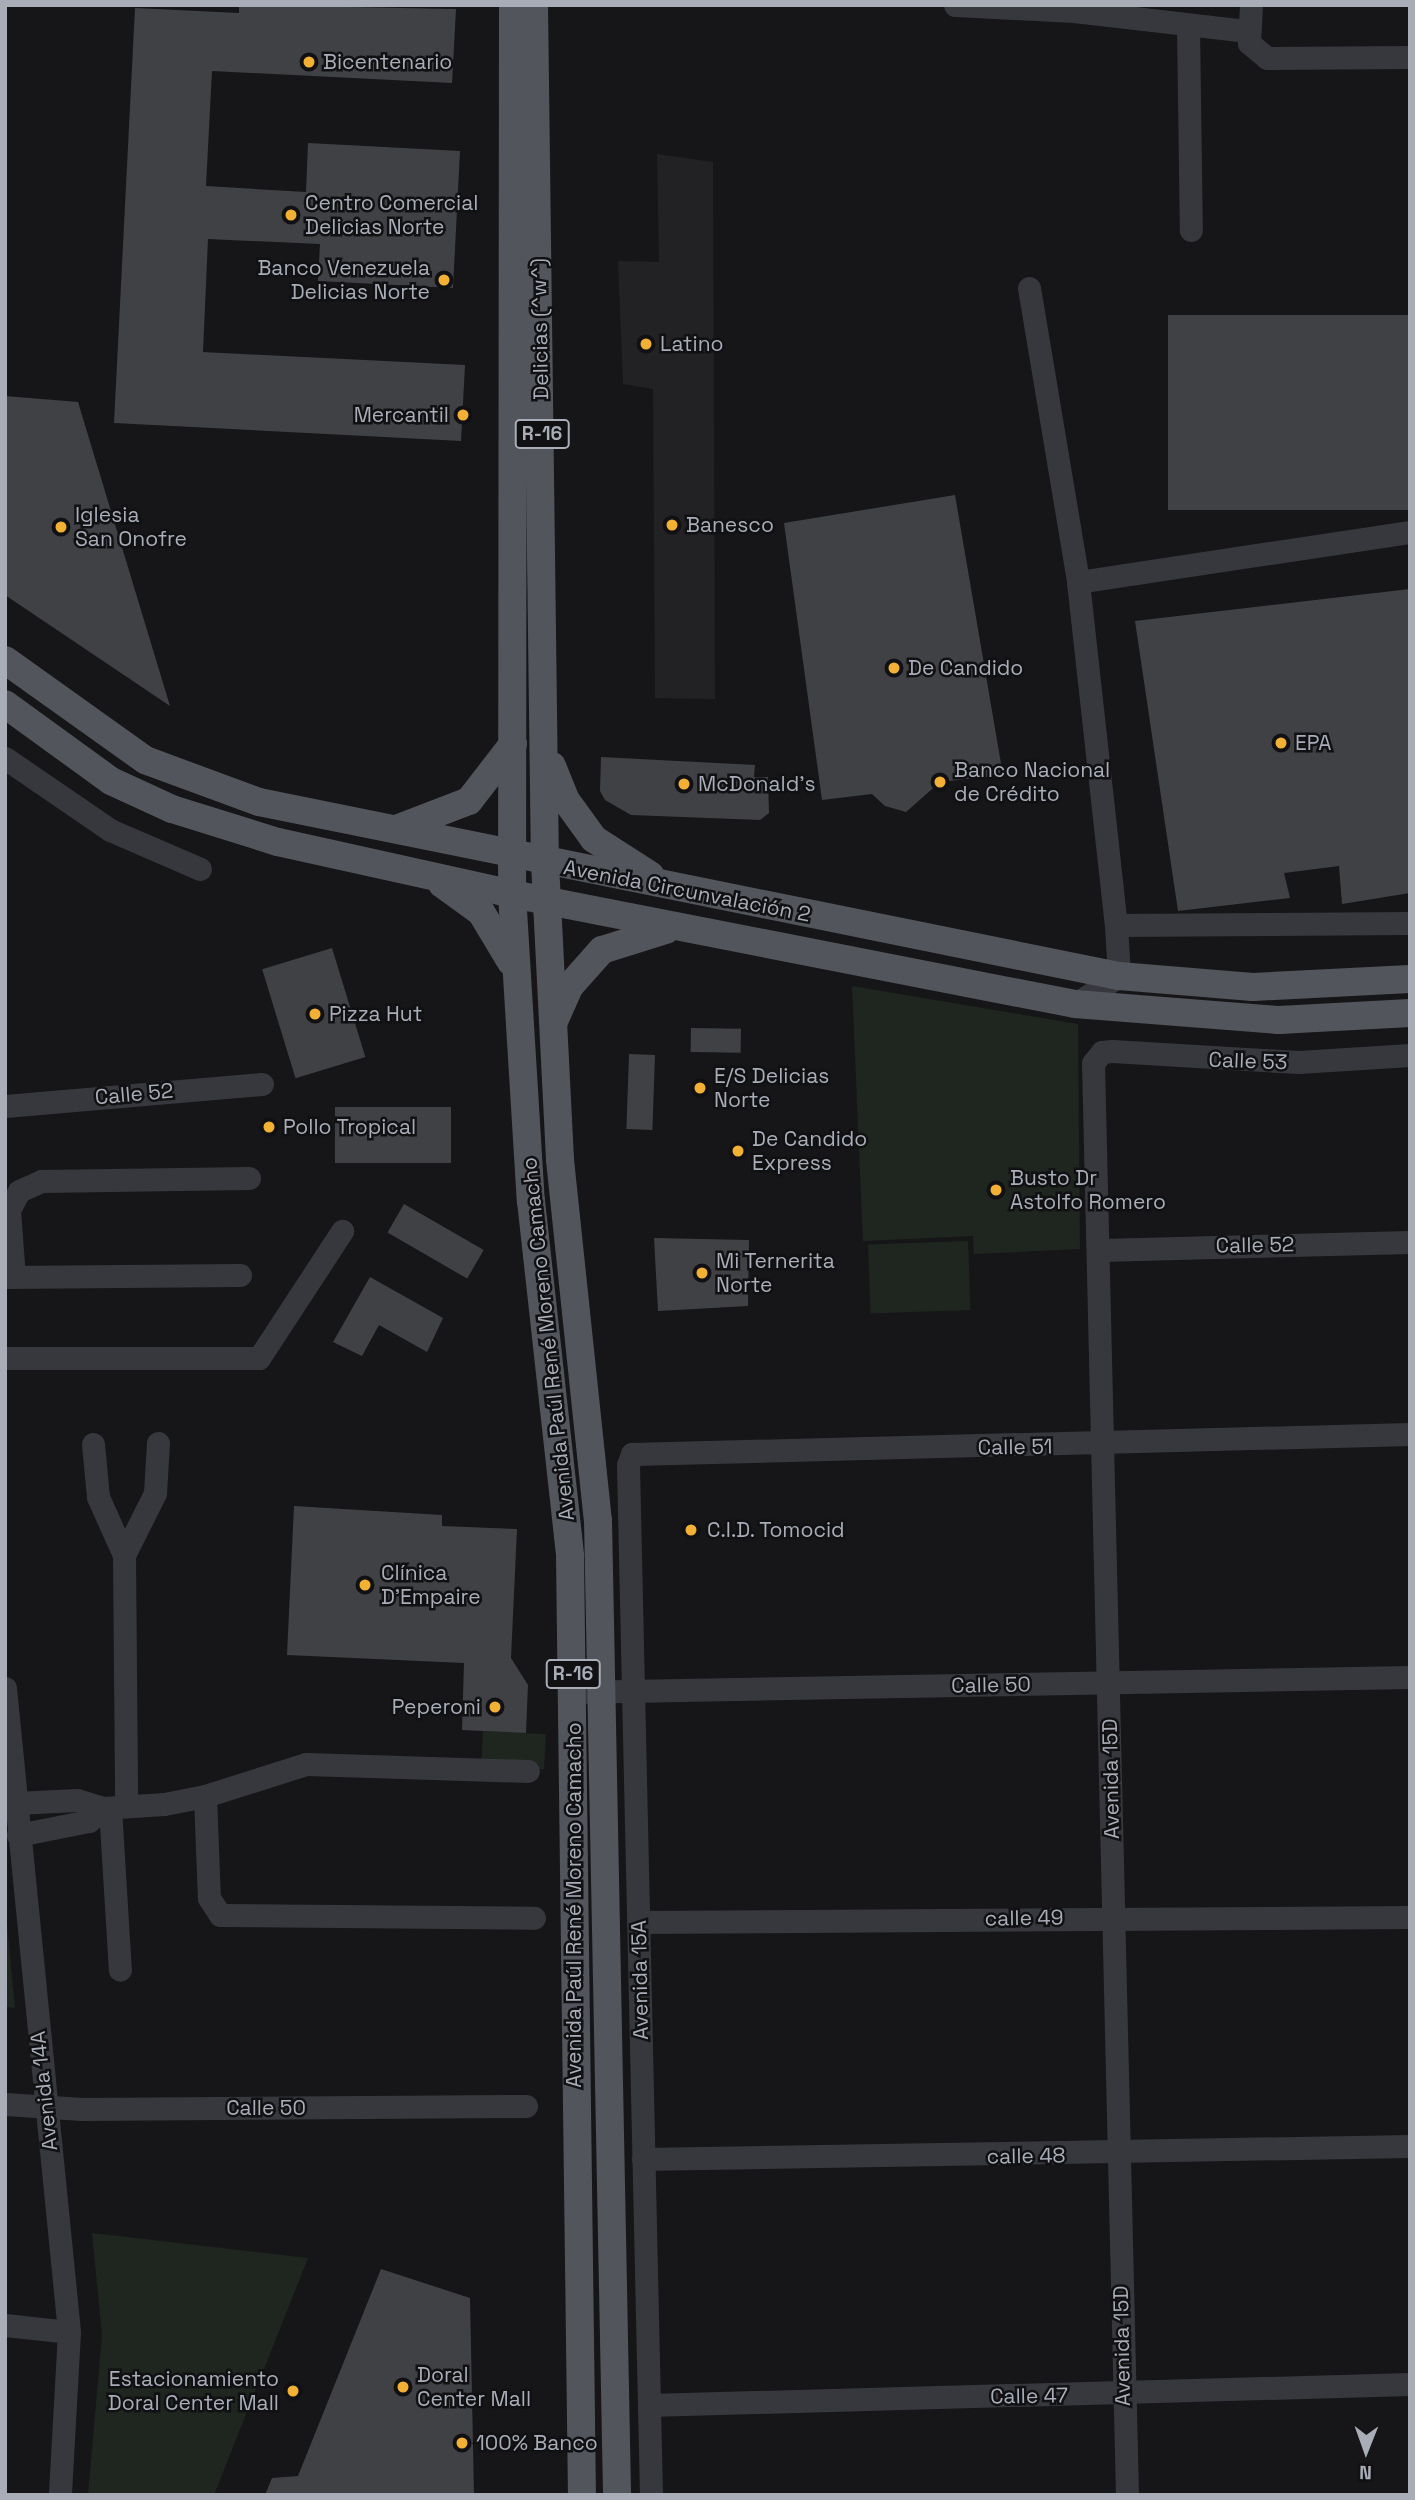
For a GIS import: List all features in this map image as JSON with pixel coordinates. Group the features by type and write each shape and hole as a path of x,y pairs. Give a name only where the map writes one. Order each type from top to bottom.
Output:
{"main road":[{"name":"Delicias (^w^)","path":"512,856 513,5"},
{"name":"Delicias (^w^)","path":"534,5 547,752 545,863"},
{"name":"Avenida Circunvalación 2","path":"5,660 145,760 259,802 545,863 1119,976 1253,987 1410,979"},
{"name":"Avenida Circunvalación 2","path":"5,704 82,763 139,795 278,842 512,894 1075,1004 1252,1019 1410,1013"},
{"path":"392,830 469,801 513,744"},
{"path":"547,752 565,799 594,839 633,867 685,890"},
{"name":"Avenida Paúl René Moreno Camacho","path":"512,856 516,971 531,1201 567,1512 573,1692 582,2495"},
{"name":"Avenida Paúl René Moreno Camacho","path":"545,863 561,1172 598,1520 617,2495"},
{"path":"390,866 438,881 481,912 516,971"},
{"path":"553,1025 569,987 602,950 676,928"}],"street":[{"path":"955,5 1074,8 1188,26 1248,31"},
{"path":"1251,5 1248,31 1253,50 1266,58 1410,57"},
{"path":"1188,26 1191,230"},
{"path":"1029,288 1077,582 1116,925 1119,976 1075,1004"},
{"path":"1077,582 1410,532"},
{"path":"5,758 110,830 200,869"},
{"path":"1116,925 1410,923"},
{"name":"Calle 53","path":"1093,1063 1102,1052 1112,1051 1299,1062 1410,1055"},
{"name":"Avenida 15D","path":"1093,1063 1101,1250 1122,2392 1127,2495"},
{"name":"Calle 52","path":"5,1106 262,1084"},
{"path":"240,1275 10,1277 9,1210 19,1191 40,1181 249,1178"},
{"path":"5,1358 259,1358 342,1231"},
{"name":"Calle 52","path":"1101,1250 1410,1241"},
{"name":"Calle 51","path":"628,1465 635,1451 1104,1445 1410,1434"},
{"path":"120,1970 113,1807 124,1555 155,1493 158,1443"},
{"path":"93,1444 98,1497 124,1555"},
{"name":"Avenida 15A","path":"628,1465 637,1691 643,2159 652,2495"},
{"name":"Calle 50","path":"573,1692 1410,1677"},
{"name":"Avenida 14A","path":"5,1688 8,1743 69,2332 60,2495"},
{"path":"15,1803 77,1800 113,1807 205,1796 306,1764 528,1771"},
{"path":"205,1796 209,1898 220,1914 534,1917"},
{"path":"18,1835 89,1821 113,1807"},
{"name":"calle 49","path":"639,1922 1410,1917"},
{"name":"Calle 50","path":"5,2104 46,2108 526,2106"},
{"name":"calle 48","path":"643,2159 1119,2154 1410,2146"},
{"path":"5,2325 69,2332"},
{"name":"Calle 47","path":"649,2405 1410,2384"}],"shaded area":[{"path":"657,154 713,162 715,699 655,698 653,389 623,384 618,261 659,262"},
{"path":"852,986 1078,1024 1080,1249 974,1254 973,1236 863,1241"},
{"path":"968,1241 970,1310 870,1313 868,1244"},
{"path":"483,1731 546,1734 544,1769 481,1766"},
{"path":"5,1902 15,2008 5,2007"},
{"path":"92,2233 308,2258 214,2495 88,2495 102,2335"}],"building":[{"name":"Centro Comercial Delicias Norte","path":"239,5 456,9 452,83 212,71 206,186 306,192 308,143 460,151 453,288 318,281 320,244 208,239 203,352 465,365 461,441 114,423 135,8 239,13"},
{"path":"1168,315 1410,315 1410,510 1168,510"},
{"name":"Iglesia San Onofre","path":"5,396 78,402 170,706 5,595"},
{"name":"De Candido","path":"955,495 1003,775 940,782 906,812 885,806 872,794 822,800 784,523"},
{"name":"EPA","path":"1410,589 1410,893 1342,904 1339,866 1284,873 1290,898 1178,911 1135,621"},
{"name":"McDonald's","path":"601,757 755,765 754,777 768,777 769,813 760,820 631,815 605,800 600,791"},
{"name":"Pizza Hut","path":"332,948 365,1057 296,1078 262,969"},
{"path":"691,1028 741,1029 741,1053 691,1052"},
{"path":"629,1054 655,1055 652,1130 626,1129"},
{"path":"335,1107 451,1107 451,1163 335,1163"},
{"path":"404,1204 484,1250 467,1279 388,1233"},
{"name":"Mi Ternerita Norte","path":"654,1238 749,1240 748,1306 658,1311"},
{"path":"370,1277 443,1318 427,1352 379,1325 362,1356 333,1342"},
{"name":"Clínica D'Empaire","path":"294,1506 442,1515 442,1526 517,1529 511,1658 528,1685 526,1733 462,1730 464,1663 287,1655"},
{"name":"Doral Center Mall","path":"381,2269 470,2298 474,2495 265,2495 272,2478 298,2476"}],"place":[{"name":"Bicentenario","path":"309,62"},
{"name":"Centro Comercial Delicias Norte","path":"291,215"},
{"name":"Banco Venezuela Delicias Norte","path":"444,280"},
{"name":"Latino","path":"646,344"},
{"name":"Mercantil","path":"463,415"},
{"name":"Banesco","path":"672,525"},
{"name":"Iglesia San Onofre","path":"61,527"},
{"name":"De Candido","path":"894,668"},
{"name":"EPA","path":"1281,743"},
{"name":"Banco Nacional de Crédito","path":"940,782"},
{"name":"McDonald's","path":"684,784"},
{"name":"Pizza Hut","path":"315,1014"},
{"name":"E/S Delicias Norte","path":"700,1088"},
{"name":"Pollo Tropical","path":"269,1127"},
{"name":"De Candido Express","path":"738,1151"},
{"name":"Busto Dr Astolfo Romero","path":"996,1190"},
{"name":"Mi Ternerita Norte","path":"702,1273"},
{"name":"C.I.D. Tomocid","path":"691,1530"},
{"name":"Clínica D'Empaire","path":"365,1585"},
{"name":"Peperoni","path":"495,1707"},
{"name":"Doral Center Mall","path":"403,2387"},
{"name":"Estacionamiento Doral Center Mall","path":"293,2391"},
{"name":"100% Banco","path":"462,2443"}]}
